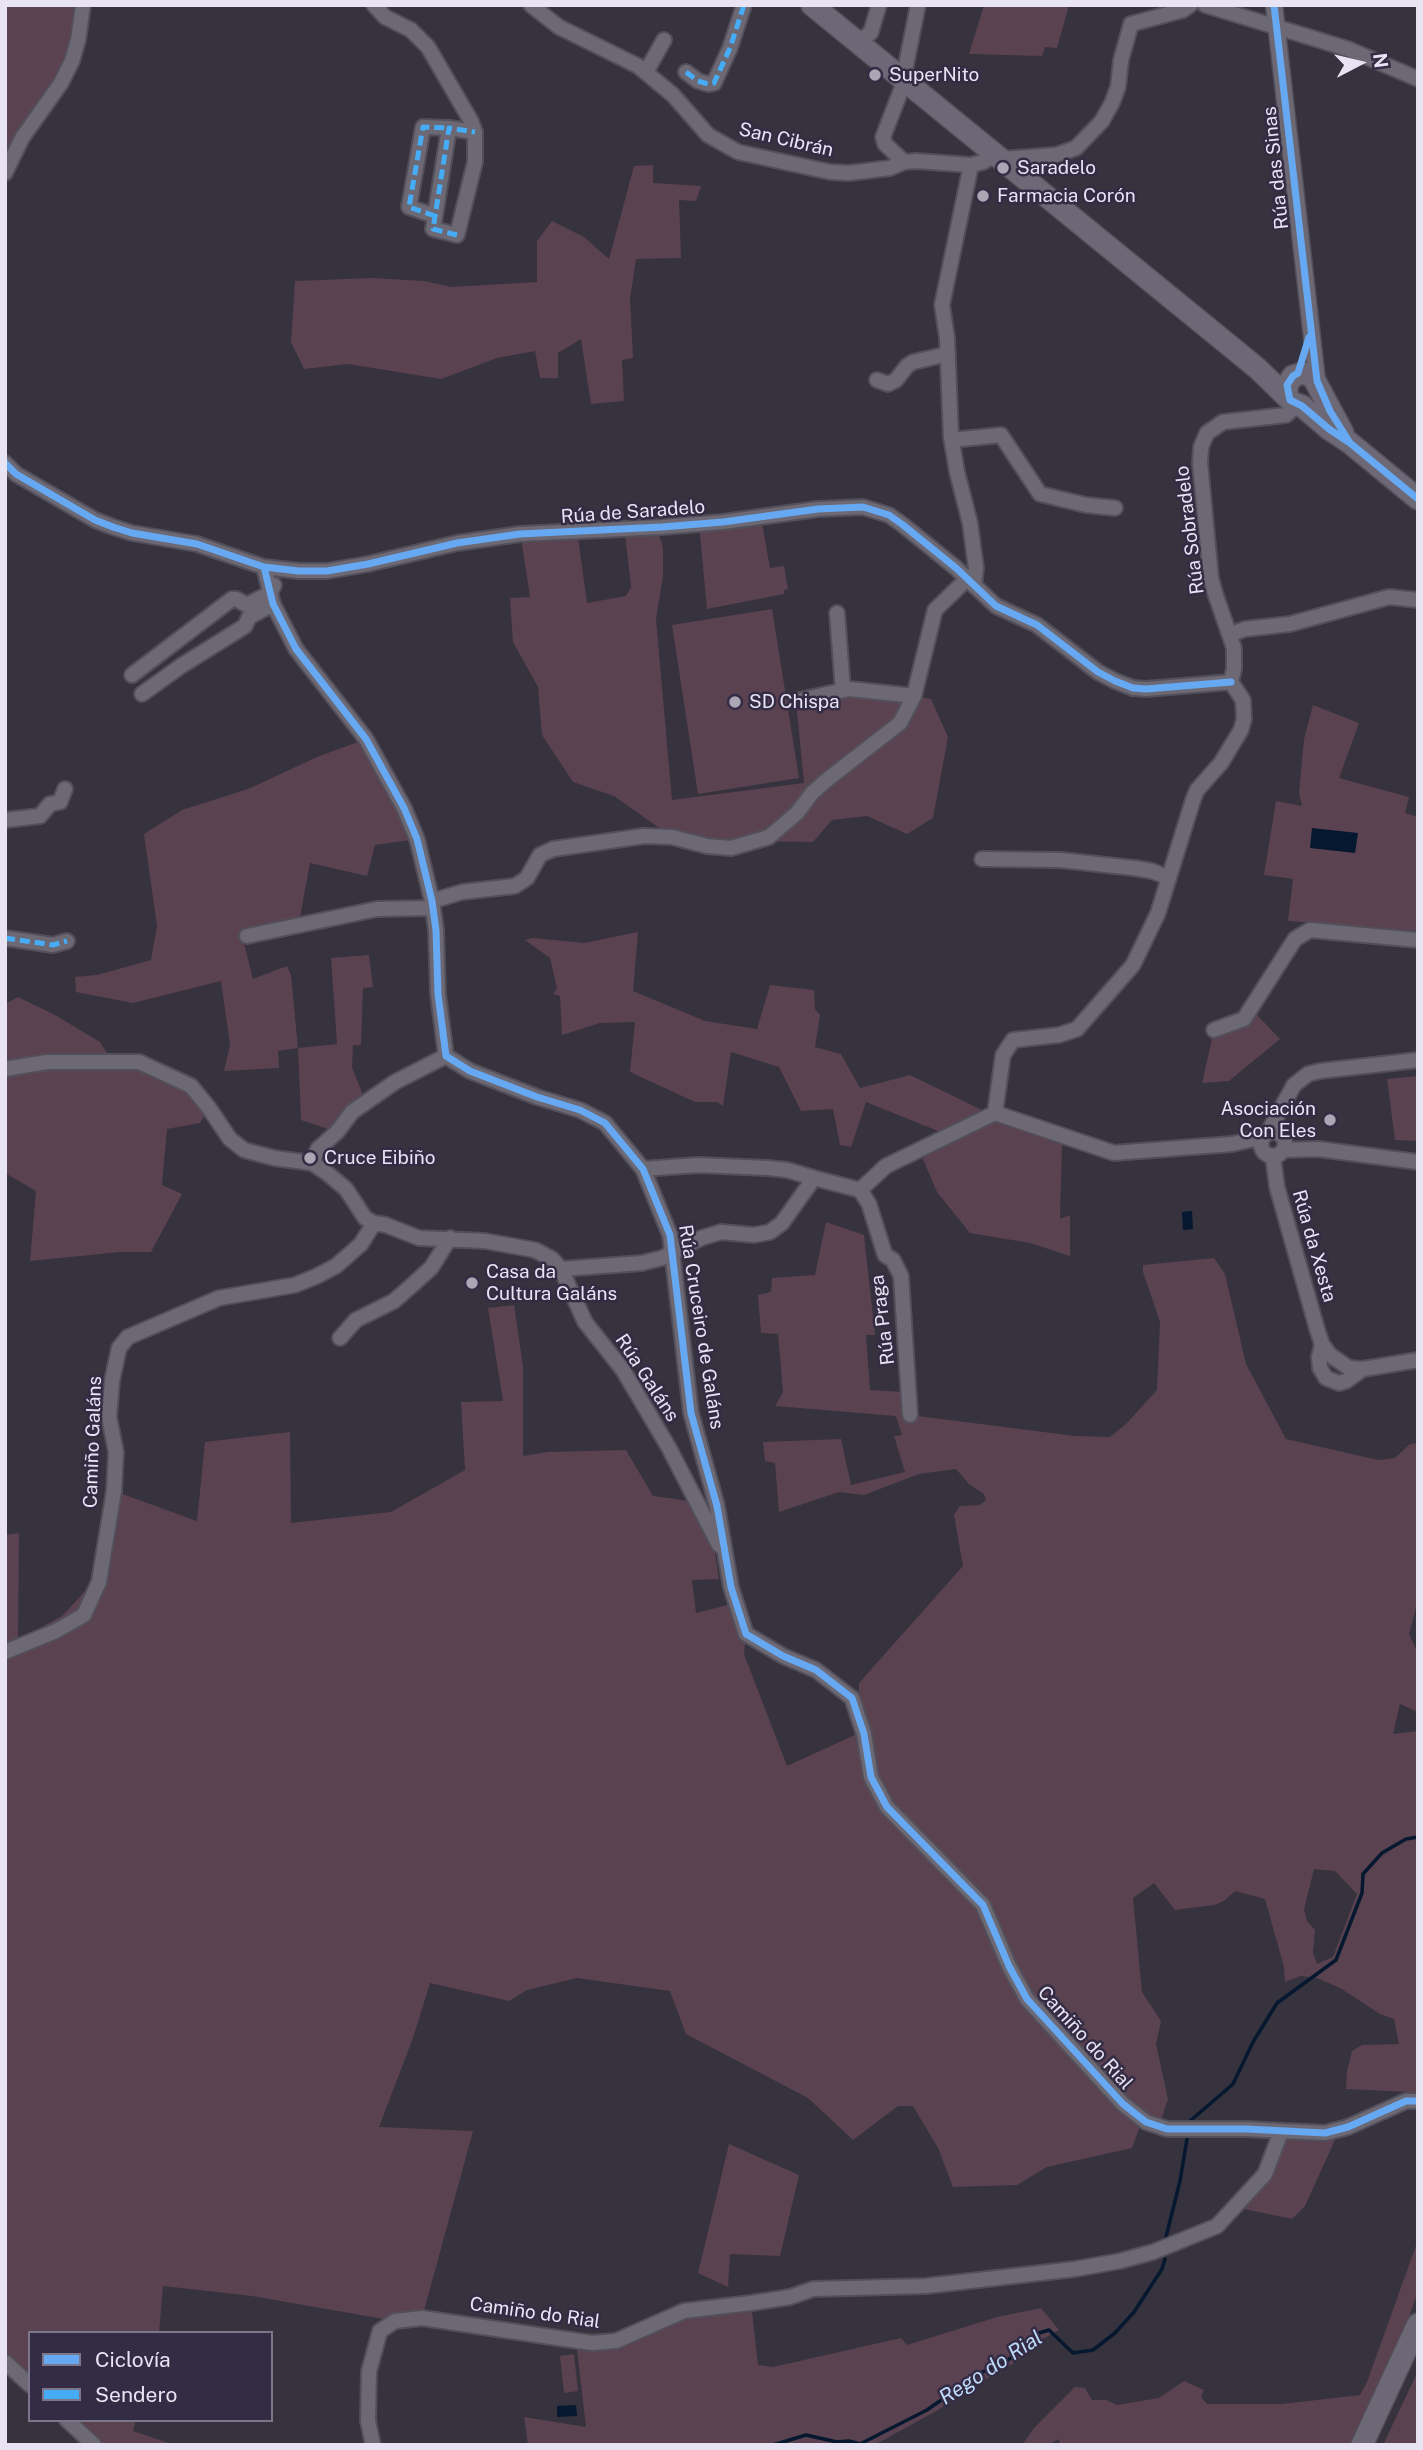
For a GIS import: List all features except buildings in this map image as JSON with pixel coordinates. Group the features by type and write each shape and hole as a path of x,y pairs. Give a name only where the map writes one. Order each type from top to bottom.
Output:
{"main road":[{"path":"812,5 1257,368 1302,390 1329,429 1418,499"},
{"path":"1362,2445 1418,2324"}],"street":[{"path":"5,173 22,138 61,83 72,61 83,5"},
{"path":"374,5 385,17 411,30 428,47 475,132 475,162 457,234 433,229 449,128"},
{"name":"San Cibrán","path":"531,5 559,27 646,72 673,95 708,135 738,152 830,172 849,173 890,168 904,162 971,165 1000,157 1056,155 1076,148 1102,121 1112,103 1118,88 1121,60 1131,24 1183,10 1190,5"},
{"path":"686,72 708,85 714,83 730,48 744,5"},
{"path":"859,43 871,32 879,5"},
{"path":"904,162 883,142 891,112 905,80 918,5"},
{"path":"1205,5 1348,49 1418,79"},
{"name":"Rúa das Sinas","path":"1274,5 1310,328 1302,390"},
{"path":"646,72 664,40"},
{"path":"435,216 409,207 423,127 475,132"},
{"path":"247,936 377,909 432,905 461,892 515,886 527,878 540,855 553,849 644,836 672,837 719,848 759,842 777,832 821,785 900,723 914,696 935,610 971,582 976,568 970,523 952,440 948,354 942,305 971,165"},
{"path":"877,380 888,384 913,362 948,354"},
{"name":"Rúa Sobradelo","path":"995,1113 1000,1090 1001,1062 1005,1049 1013,1040 1059,1035 1082,1026 1133,965 1158,913 1197,790 1221,763 1241,730 1244,709 1243,700 1231,682 1235,658 1231,634 1214,593 1211,578 1200,463 1201,447 1207,433 1223,422 1286,415 1302,390"},
{"path":"952,440 1001,435 1040,494 1086,505 1115,508"},
{"name":"Rúa de Saradelo","path":"5,463 16,474 95,520 113,527 132,533 197,544 264,567 286,571 327,571 457,543 520,534 607,531 723,522 863,507 889,515 996,606 1037,625 1098,672 1133,688 1146,690 1231,682"},
{"path":"264,567 272,598 296,649 366,739 404,808 416,839 436,930 438,994 446,1056 396,1082 352,1112 337,1132 318,1149 312,1163"},
{"path":"142,694 245,626 249,617 272,598 274,583 286,571"},
{"path":"1231,634 1245,629 1290,624 1389,597 1418,600"},
{"path":"132,675 232,599 247,605 272,598"},
{"path":"837,613 843,690"},
{"path":"796,701 843,690 914,696"},
{"path":"5,820 40,816 50,804 60,802 65,789"},
{"path":"982,859 1060,860 1135,868 1169,878"},
{"path":"1214,1030 1244,1019 1296,939 1310,930 1418,940"},
{"path":"5,938 53,945 67,941"},
{"name":"Rúa Cruceiro de Galáns","path":"446,1056 470,1071 537,1097 580,1110 605,1123 643,1169 666,1220 673,1252 691,1413 717,1506 725,1550"},
{"path":"1276,1149 1261,1146 1298,1081 1314,1072 1418,1060"},
{"path":"5,1069 47,1062 139,1062 191,1086 230,1139 244,1150 274,1158 312,1163 346,1189 365,1218 374,1223 386,1224 419,1238 450,1238 535,1250 552,1259 561,1269 642,1263 662,1258 701,1238 721,1232 754,1235 770,1232 782,1223 814,1178"},
{"path":"1276,1149 1282,1107"},
{"path":"643,1169 698,1165 778,1168 860,1190 886,1166 995,1113 1114,1153 1232,1144 1276,1149 1318,1149 1418,1163"},
{"path":"1232,1144 1275,1132 1276,1149"},
{"name":"Rúa da Xesta","path":"1276,1149 1277,1187 1322,1344 1338,1363 1349,1368 1363,1369 1418,1360"},
{"name":"Rúa Praga","path":"860,1190 869,1205 885,1255 892,1259 901,1276 910,1415"},
{"name":"Camiño Galáns","path":"5,1652 56,1631 84,1615 99,1582 114,1491 116,1452 109,1417 112,1381 119,1348 128,1336 219,1298 295,1285 317,1276 336,1266 361,1244 374,1223"},
{"path":"340,1338 356,1320 394,1301 423,1275 436,1261 450,1238"},
{"name":"Rúa Galáns","path":"561,1269 584,1322 623,1370 669,1448 719,1546 725,1550"},
{"path":"701,1509 710,1511 717,1506"},
{"name":"Camiño do Rial","path":"725,1550 731,1587 746,1634 783,1656 816,1670 852,1698 864,1734 871,1777 887,1807 983,1905 1009,1966 1027,1999 1123,2104 1146,2122 1167,2129 1325,2133 1348,2127 1406,2101 1418,2101"},
{"name":"Camiño do Rial","path":"373,2445 368,2421 369,2371 380,2330 395,2321 422,2318 592,2343 616,2342 684,2311 751,2304 790,2297 813,2289 926,2286 1121,2261 1153,2252 1217,2226 1265,2174 1282,2132"},
{"path":"5,2362 28,2383"},
{"path":"69,2422 94,2445"}],"shaded area":[{"path":"5,5 83,5 78,40 5,178"},
{"path":"984,5 1069,5 1057,48 1045,47 1042,56 969,54"},
{"path":"653,165 653,183 701,186 696,201 679,200 681,258 636,259 630,299 633,358 622,360 624,401 591,404 581,339 558,353 558,378 540,378 535,351 497,358 441,379 348,364 304,369 291,342 295,281 371,278 425,281 451,287 537,282 537,241 552,221 584,237 609,259 634,166"},
{"path":"761,517 770,568 784,566 788,589 784,590 784,594 707,609 699,524"},
{"path":"658,531 663,548 663,576 656,619 672,800 804,783 796,701 889,692 931,699 948,737 933,818 907,834 867,816 832,820 813,842 685,840 672,837 614,796 573,782 542,735 538,687 513,642 510,598 530,597 521,538 578,537 587,603 626,596 631,587 625,534"},
{"name":"SD Chispa","path":"772,609 799,778 698,794 672,625"},
{"path":"1313,705 1359,723 1339,778 1409,797 1405,813 1418,817 1418,931 1288,921 1293,879 1264,875 1276,801 1302,806 1299,793 1304,739"},
{"path":"366,739 417,839 375,845 367,876 310,863 300,917 241,932 253,979 287,966 291,975 298,1048 278,1051 279,1068 224,1071 230,1045 221,981 133,1003 76,992 75,977 97,975 151,960 157,926 144,834 182,810 248,789 317,757"},
{"path":"638,932 633,991 705,1021 757,1029 770,985 814,990 815,1009 820,1015 815,1047 841,1054 860,1088 910,1075 984,1111 1062,1143 1060,1219 1070,1215 1070,1256 1030,1243 970,1233 937,1192 919,1150 948,1135 866,1102 851,1147 840,1145 833,1109 801,1111 779,1067 731,1052 723,1106 717,1102 695,1102 630,1072 635,1022 600,1023 562,1035 560,996 553,994 557,988 550,958 525,940 533,938 584,943"},
{"path":"369,955 373,987 363,988 361,1045 353,1045 352,1067 364,1098 337,1132 301,1120 298,1048 337,1044 331,958"},
{"path":"18,997 100,1042 113,1062 139,1062 188,1085 209,1108 200,1123 167,1129 162,1185 182,1194 151,1252 120,1252 30,1261 36,1191 5,1173 5,1004"},
{"path":"1249,1013 1256,1014 1280,1039 1229,1081 1202,1083 1214,1030"},
{"path":"1418,1076 1418,1141 1395,1140 1387,1079"},
{"path":"826,1222 864,1235 875,1335 866,1335 870,1390 903,1392 910,1415 1075,1436 1110,1437 1127,1423 1157,1390 1160,1322 1143,1265 1214,1258 1225,1274 1246,1364 1286,1439 1378,1460 1395,1458 1410,1444 1418,1443 1418,1600 1409,1634 1418,1653 1418,1712 1400,1704 1393,1734 1418,1731 1418,2097 1411,2092 1346,2089 1352,2051 1362,2045 1399,2044 1394,2019 1380,2014 1340,1988 1317,1978 1301,1976 1285,1982 1284,1967 1265,1899 1235,1891 1224,1901 1214,1905 1175,1910 1154,1883 1133,1898 1142,1992 1161,2021 1156,2044 1168,2099 1159,2126 1140,2126 1132,2148 1047,2167 1017,2185 953,2187 938,2148 913,2106 898,2106 853,2140 808,2098 686,2034 670,1991 577,1978 527,1990 509,2001 430,1983 413,2038 379,2127 473,2131 422,2318 395,2321 252,2296 163,2286 159,2331 28,2331 28,2385 5,2374 5,1535 19,1533 18,1640 62,1616 89,1587 114,1491 197,1521 205,1442 290,1432 291,1523 391,1512 465,1470 461,1402 503,1401 488,1308 514,1305 523,1366 523,1456 548,1452 626,1450 653,1496 690,1501 715,1553 719,1579 692,1580 696,1613 736,1603 746,1634 744,1654 787,1766 857,1734 859,1683 963,1566 954,1515 960,1506 980,1505 986,1500 984,1494 969,1484 956,1469 919,1474 864,1495 839,1492 779,1512 775,1463 765,1461 763,1442 841,1439 851,1485 905,1472 894,1436 902,1435 896,1416 775,1406 783,1392 778,1334 761,1333 758,1295 771,1292 772,1278 815,1275","holes":["1314,1869 1335,1871 1357,1894 1333,1957 1317,1964 1313,1952 1315,1930 1307,1921 1304,1910"]},
{"path":"1340,2129 1305,2206 1292,2219 1235,2207 1265,2174 1281,2132"},
{"path":"729,2144 799,2175 780,2256 730,2254 728,2287 698,2273"},
{"path":"1418,2240 1418,2292 1385,2383 1353,2445 1060,2445 1059,2439 1047,2445 1022,2445 1034,2428 1075,2387 1085,2388 1092,2400 1106,2400 1117,2405 1159,2398 1184,2381 1204,2390 1201,2397 1207,2404 1282,2404 1360,2395"},
{"path":"751,2303 758,2365 773,2367 901,2338 907,2345 997,2317 1041,2308 1059,2330 1037,2342 1017,2361 973,2385 938,2410 870,2445 528,2445 524,2417 586,2427 576,2341 592,2343 684,2311"},
{"path":"574,2354 578,2391 564,2393 560,2356"},
{"path":"1418,2371 1418,2445 1383,2445"},
{"path":"83,2422 135,2422 133,2431 174,2445 103,2445"}],"water":[{"path":"1312,828 1358,833 1355,853 1310,848"},
{"path":"1192,1211 1193,1229 1183,1230 1182,1212"},
{"path":"576,2405 577,2416 557,2417 557,2406"}],"waterway":[{"name":"Rego do Rial","path":"1190,2121 1233,2084 1253,2042 1277,2003 1336,1960 1362,1893 1363,1874 1382,1853 1406,1839 1418,1837"},
{"name":"Rego do Rial","path":"1166,2237 1187,2139"},
{"name":"Rego do Rial","path":"773,2445 806,2435 860,2444 927,2410 978,2374 1007,2361 1039,2333 1049,2330 1073,2353 1093,2350 1115,2333 1134,2312 1162,2269 1165,2259"}],"marked path":[{"path":"686,72 698,81 714,83 730,48 744,5"},
{"path":"435,216 409,207 423,127 449,128"},
{"path":"457,235 433,229 449,128 475,132"},
{"path":"5,938 53,945 67,941"}],"cycle path":[{"path":"1274,5 1317,381 1330,411 1350,443"},
{"path":"1309,337 1298,373 1287,385 1290,400 1302,406 1350,443 1418,499"},
{"path":"5,463 16,474 95,520 113,527 132,533 197,544 264,567 299,571 327,571 457,543 520,534 662,527 818,509 863,507 889,515 956,568 996,606 1037,625 1098,672 1115,681 1133,688 1146,689 1231,682"},
{"path":"264,567 273,604 296,649 366,739 404,808 417,839 436,930 438,994 446,1056 470,1071 537,1097 580,1110 605,1123 643,1169 670,1235 691,1413 717,1506 731,1587 746,1634 783,1656 816,1670 852,1698 864,1734 871,1777 887,1807 983,1905 1009,1966 1027,1999 1123,2104 1146,2122 1167,2129 1325,2133 1348,2127 1406,2101 1418,2101"}],"place":[{"name":"SuperNito","path":"875,75"},
{"name":"Saradelo","path":"1003,168"},
{"name":"Farmacia Corón","path":"983,196"},
{"name":"SD Chispa","path":"735,702"},
{"name":"Asociación Con Eles","path":"1330,1120"},
{"name":"Cruce Eibiño","path":"310,1158"},
{"name":"Casa da Cultura Galáns","path":"472,1283"}]}
